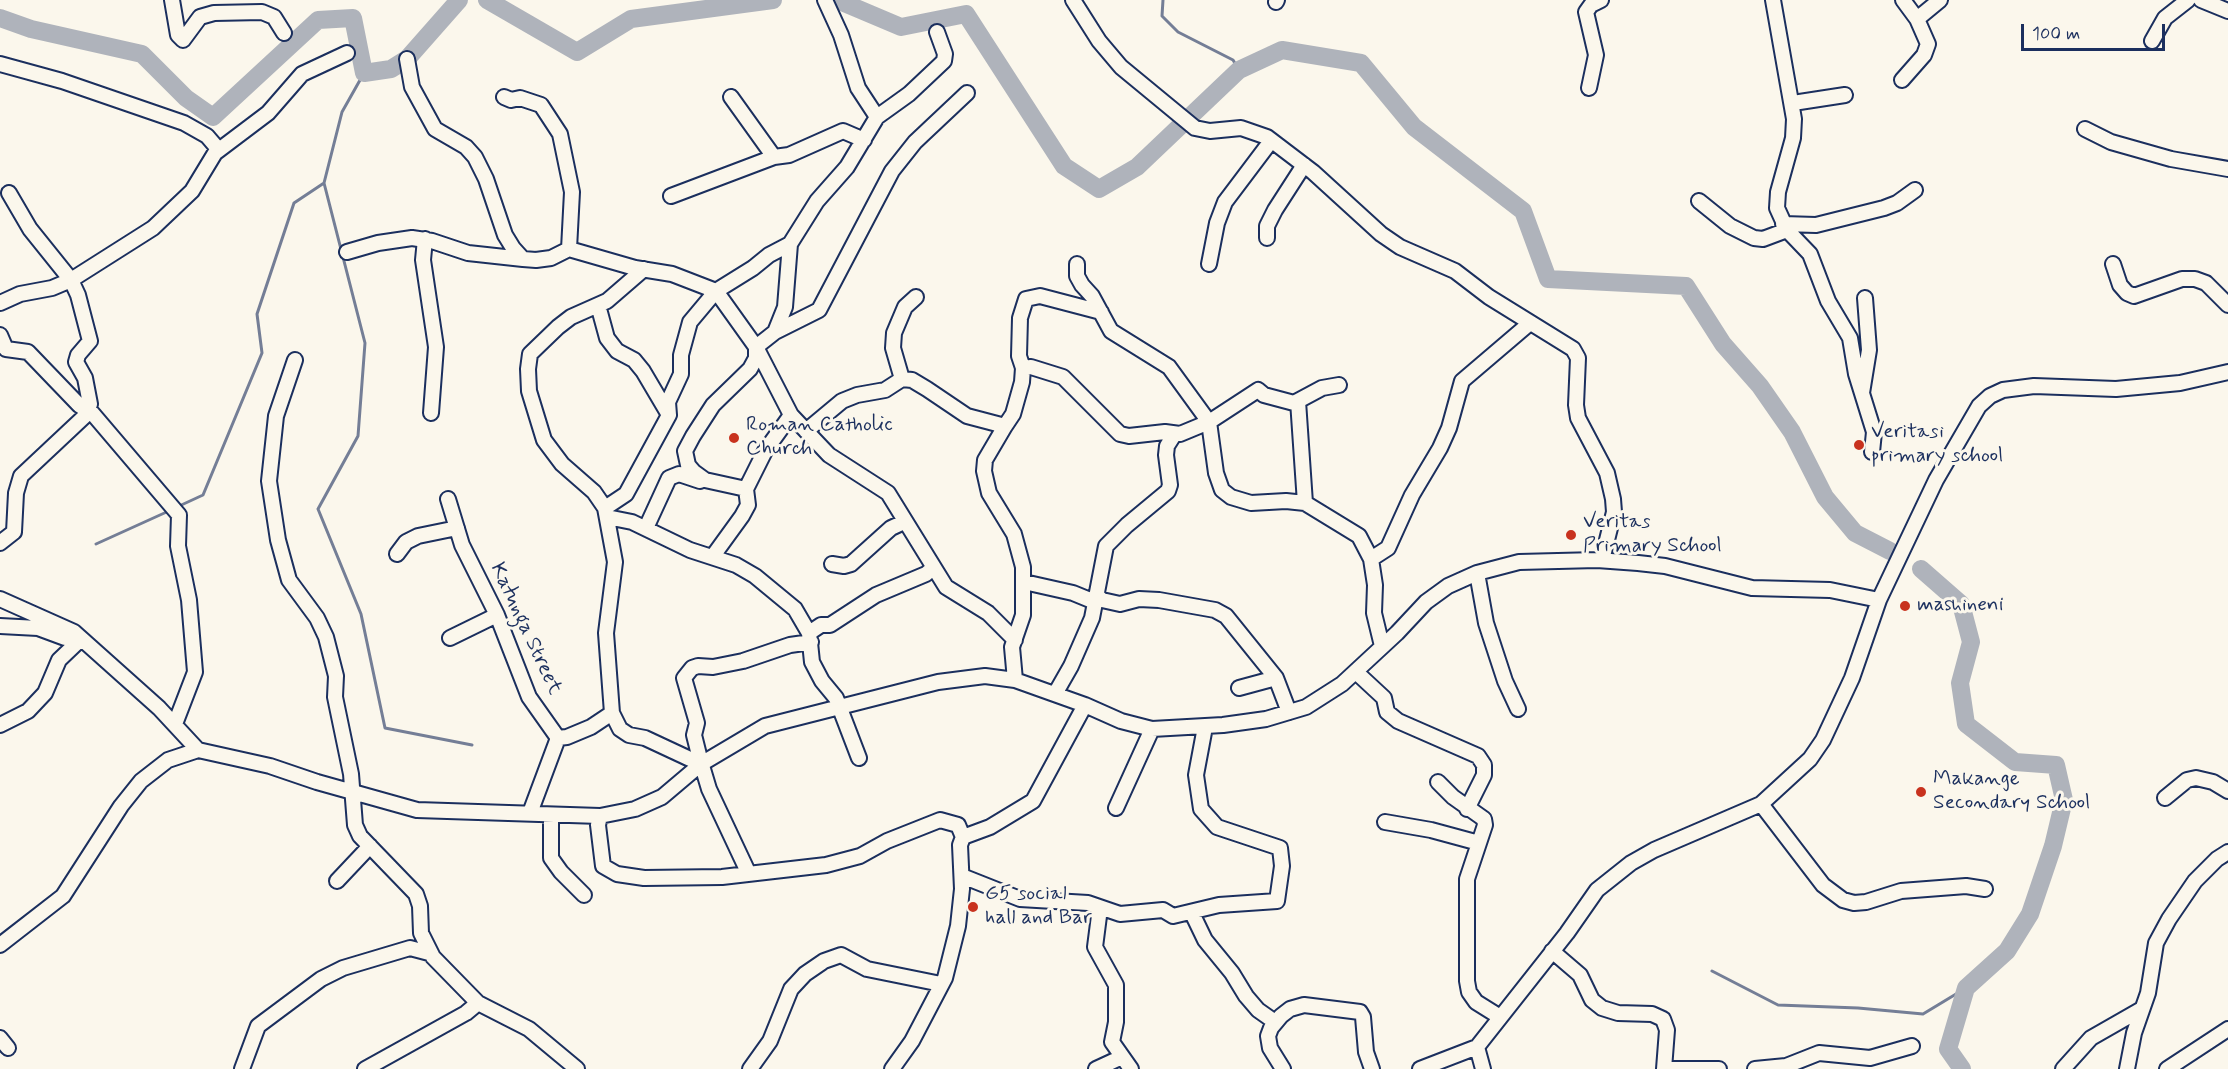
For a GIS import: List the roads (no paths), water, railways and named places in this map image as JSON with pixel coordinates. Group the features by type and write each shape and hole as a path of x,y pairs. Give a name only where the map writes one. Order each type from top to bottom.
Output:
{"street":[{"path":"172,0 178,35 183,40 200,18 214,13 262,12 274,17 284,33"},
{"path":"1073,0 1099,41 1121,67 1195,128 1210,131 1241,128 1253,130 1304,165 1381,234 1400,247 1455,271 1489,297 1573,349 1578,358 1576,405 1578,418 1606,473 1613,499 1614,512 1602,560"},
{"path":"1589,88 1596,55 1586,12 1591,5 1601,0"},
{"path":"1773,0 1793,103 1793,138 1778,192 1777,208 1785,227 1810,254 1828,301 1845,326 1874,432 1872,452"},
{"path":"1902,80 1924,55 1928,44 1917,18 1903,0"},
{"path":"1917,18 1940,0"},
{"path":"2151,41 2165,18 2188,0"},
{"path":"2201,0 2228,11"},
{"path":"826,2 841,35 858,88 877,117"},
{"path":"775,332 784,308 790,244 817,201 835,182 864,140 877,117 909,94 944,61 945,54 937,32"},
{"path":"0,303 20,294 52,288 71,280 153,228 192,191 211,158 268,113 302,74 347,53"},
{"path":"407,59 412,87 435,129 454,143 466,147 475,157 486,178 505,235 523,260"},
{"path":"0,64 62,81 177,120 207,136 219,150"},
{"path":"756,347 775,332 819,310 892,171 915,142 967,93"},
{"path":"1793,103 1845,95"},
{"path":"504,97 511,100 520,98 541,105 560,134 572,192 569,249"},
{"path":"731,97 774,157"},
{"path":"2085,129 2112,142 2171,159 2228,169"},
{"path":"671,196 774,157 789,155 843,131 864,140"},
{"path":"207,136 221,133 231,142"},
{"path":"1209,264 1217,223 1225,202 1270,141"},
{"path":"1267,238 1267,226 1275,210 1304,165"},
{"path":"1699,201 1730,226 1754,238 1763,239 1785,227 1816,225 1884,208 1897,203 1915,190"},
{"path":"0,543 14,532 16,494 21,476 89,411 88,391 76,362 78,355 88,346 89,335 71,280 30,229 9,194"},
{"path":"425,239 423,260 436,347 431,413"},
{"path":"347,252 389,241 425,239 468,253 523,260 551,258 569,249 672,274 716,291 756,347 791,415 829,455 888,493 946,587 988,613 1015,640"},
{"path":"606,512 626,494 669,415 668,402 681,374 681,355 690,322 716,291 769,255 790,244"},
{"path":"1077,264 1077,276 1117,337 1169,367 1209,422 1215,473 1218,483 1226,494 1251,503 1286,501 1305,503 1359,536 1371,559 1375,585 1374,614 1382,646"},
{"path":"2113,264 2120,285 2127,293 2134,296 2182,279 2195,279 2206,283 2228,305"},
{"path":"644,268 619,292 598,306 571,317 539,344 530,354 529,391 544,440 562,464 594,492 606,512 615,562 606,633 612,713 620,729 629,735 645,738 690,759 700,761"},
{"path":"1015,680 1012,653 1023,615 1024,582 1017,544 993,500 986,481 985,460 1017,401 1023,368 1019,356 1020,318 1026,299 1040,296 1101,312"},
{"path":"902,379 893,348 894,333 904,307 916,297"},
{"path":"1862,393 1869,350 1865,298"},
{"path":"598,306 606,338 643,371 669,415"},
{"path":"1371,559 1384,553 1393,540 1412,495 1449,428 1462,381 1530,323"},
{"path":"0,335 6,349 28,352 79,405 89,411 179,515 178,546 189,600 195,672 176,724"},
{"path":"705,480 688,465 685,451 713,405 750,369 756,358 756,347"},
{"path":"295,360 276,416 269,481 278,540 289,580 317,618 326,637 336,676 335,697 351,774 355,825 360,836 416,894 420,906 420,928 429,953 478,1003 530,1029 578,1069"},
{"path":"1023,368 1031,367 1063,377 1120,435 1140,437 1166,432 1174,435"},
{"path":"1420,1069 1477,1047 1597,890 1631,863 1654,850 1761,804 1794,776 1823,740 1852,678 1879,600 1936,480 1979,406 1990,396 2003,390 2034,386 2115,389 2180,383 2228,372"},
{"path":"806,431 842,401 857,395 885,390 902,379 912,380 967,416 1005,426"},
{"path":"1055,694 1084,639 1096,598 1106,546 1168,491 1167,446 1174,435 1209,422 1258,390 1282,400 1298,401 1322,388 1339,385"},
{"path":"1298,401 1305,503"},
{"path":"713,556 748,505 746,489 765,451 791,415"},
{"path":"646,528 669,478 674,475 746,489"},
{"name":"Katunga Street","path":"448,499 462,545 497,615 529,697 558,738"},
{"path":"606,512 646,528 690,550 736,565 775,590 795,609 810,638 813,662 839,707 859,759"},
{"path":"832,564 851,564 891,528 904,522"},
{"path":"397,554 406,542 418,536 457,528"},
{"path":"0,945 63,896 121,806 141,781 168,760 198,750 270,766 352,793 437,813 600,816 647,805 662,797 700,761 765,726 938,682 985,676 1015,680 1085,705 1121,722 1152,729 1205,727 1257,720 1289,712 1314,703 1356,672 1436,593 1477,573 1519,562 1602,560 1665,566 1752,588 1830,590 1879,600"},
{"path":"748,872 720,815 700,761 694,735 697,723 684,678 692,668 713,667 743,661 810,638 821,625 830,625 876,596 927,574 933,568"},
{"path":"1477,573 1486,623 1505,681 1518,709"},
{"path":"1024,582 1120,604 1139,599 1220,612 1234,624 1276,678 1289,712"},
{"path":"0,599 78,636 176,724 198,750"},
{"path":"450,638 497,615"},
{"path":"0,626 38,628 65,638 78,636"},
{"path":"0,725 28,711 45,693 59,660 78,636"},
{"path":"1356,672 1384,698 1387,711 1398,722 1478,756 1484,765 1484,775 1467,809"},
{"path":"1239,688 1276,678"},
{"path":"892,1069 912,1041 945,978 958,926 962,876 960,844 963,837 995,824 1033,801 1085,705"},
{"path":"530,813 558,738 567,737 591,727 612,713"},
{"path":"962,876 1020,899 1088,903 1120,914 1162,910 1173,916 1219,905 1277,901 1283,853 1280,848 1217,827 1200,809 1196,775 1205,727"},
{"path":"1116,808 1152,729"},
{"path":"2165,798 2187,780 2196,778 2213,782 2228,791"},
{"path":"1438,782 1467,809 1484,819 1467,879 1467,981 1469,992 1476,1002 1500,1017"},
{"path":"1761,804 1823,885 1843,900 1854,903 1866,902 1901,891 1966,886 1985,890"},
{"path":"551,816 551,858 561,873 584,895"},
{"path":"600,816 603,866 617,874 644,878 722,877 748,872 807,868 860,856 887,841 940,820 958,825 963,837"},
{"path":"1385,822 1431,830 1479,843"},
{"path":"337,881 370,846"},
{"path":"2127,1069 2140,1010 2148,993 2156,943 2195,881 2217,859 2228,852"},
{"path":"1100,908 1095,947 1116,985 1116,1022 1112,1042 1131,1069"},
{"path":"1192,912 1205,940 1232,973 1246,996 1258,1010 1275,1022"},
{"path":"410,948 420,928"},
{"path":"242,1069 258,1026 332,973 410,948 429,953"},
{"path":"1552,951 1580,975 1592,1000 1602,1008 1618,1013 1652,1014 1663,1019 1667,1030 1664,1069"},
{"path":"750,1069 770,1041 791,989 805,974 825,961 841,955 867,969 941,984"},
{"path":"365,1069 466,1013 478,1003"},
{"path":"1283,1069 1270,1048 1268,1036 1275,1022 1290,1009 1304,1005 1355,1010 1363,1017 1364,1043 1372,1069"},
{"path":"2063,1069 2091,1038 2140,1010"},
{"path":"2167,1069 2228,1029"},
{"path":"1755,1069 1786,1066 1819,1053 1870,1058 1912,1046"},
{"path":"1477,1047 1483,1069"},
{"path":"1096,1069 1122,1057"},
{"path":"1669,1069 1719,1069"}],"waterway":[{"path":"0,18 31,29 142,54 186,98 213,117 318,20 353,18 364,73 391,69 407,59 459,0"},
{"path":"487,0 577,52 631,19 773,0"},
{"path":"837,0 901,27 966,14 1064,166 1099,189 1137,167 1239,70 1282,50 1361,63 1414,127 1523,211 1548,279 1686,286 1723,344 1760,386 1792,432 1825,497 1855,533 1890,551"},
{"path":"1163,0 1162,16 1178,32 1233,60 1239,70"},
{"path":"364,73 342,112 324,183 365,343 358,436 318,509 361,614 385,728 472,745"},
{"path":"177,507 203,495 262,353 257,314 294,203 324,183"},
{"path":"96,544 171,510"},
{"path":"1921,569 1961,604 1971,642 1960,683 1966,724 2015,762 2056,765 2064,800 2053,846 2030,914 2007,951 1966,988 1948,1049 1962,1069"},
{"path":"1712,971 1778,1005 1858,1008 1923,1014 1966,988"}],"place":[{"name":"Roman Catholic Church","path":"734,438"},
{"name":"Veritasi primary school","path":"1859,445"},
{"name":"Veritas Primary School","path":"1571,535"},
{"name":"mashineni","path":"1905,606"},
{"name":"Makange Secondary School","path":"1921,792"},
{"name":"G5 social hall and Bar","path":"973,907"}]}
